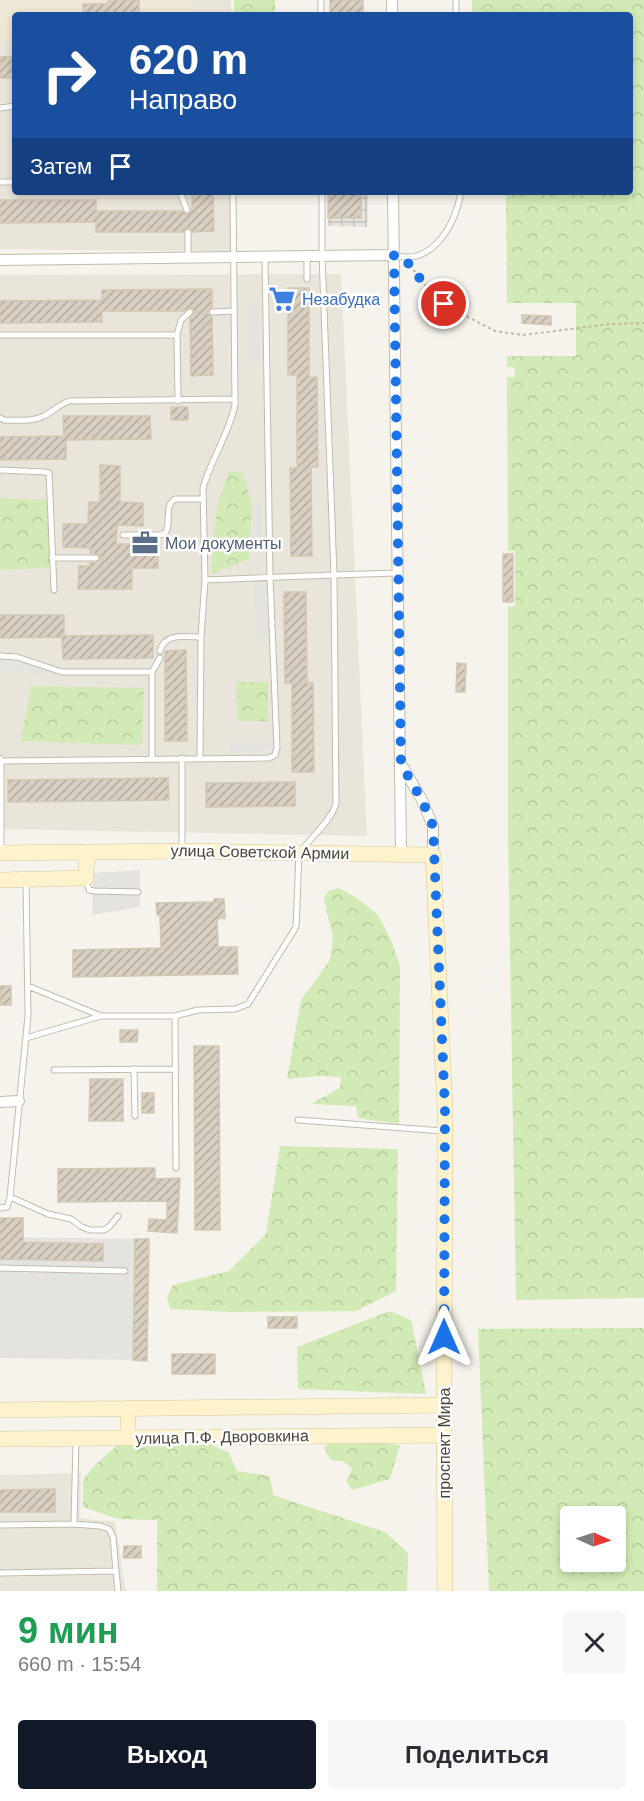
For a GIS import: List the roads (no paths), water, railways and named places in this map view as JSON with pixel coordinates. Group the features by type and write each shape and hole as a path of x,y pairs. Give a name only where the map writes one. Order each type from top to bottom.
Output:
{"street":[{"name":"проспект Мира","path":"393,195 399,257 397,573 401,854"},
{"path":"0,260 322,255 399,257"},
{"name":"проспект Мира","path":"401,764 422,800 433,826 445,1131 445,1591"},
{"name":"улица Советской Армии","path":"1,853 182,851 433,855"},
{"path":"0,880 86,878 87,852"},
{"path":"0,1102 20,1101"},
{"name":"улица П.Ф. Дворовкина","path":"0,1410 444,1405"},
{"path":"128,1408 128,1438"},
{"name":"улица П.Ф. Дворовкина","path":"0,1439 444,1435"}],"lane":[{"path":"181,195 187,210"},
{"path":"200,758 201,637 205,579 203,499 207,475 231,422 234,399 232,195"},
{"path":"26,1038 101,1016 175,1016 198,1010 235,1009 248,1004 296,927 299,853 326,822 336,804 334,575 322,255 322,195"},
{"path":"399,257 431,250 446,232 458,209 460,195"},
{"path":"188,232 188,258"},
{"path":"307,256 307,279"},
{"path":"1,853 0,760 269,758 275,755 277,748 270,578 265,257"},
{"path":"212,312 234,311"},
{"path":"178,401 177,335 181,320 190,312"},
{"path":"0,335 177,335"},
{"path":"0,418 35,420 69,401 234,399"},
{"path":"0,470 49,474 54,590"},
{"path":"123,535 166,532 171,502 175,499 203,499"},
{"path":"52,558 96,558"},
{"path":"205,579 397,573"},
{"path":"160,651 165,640 170,638 201,637"},
{"path":"0,656 17,657 62,672 152,672"},
{"path":"152,759 152,672 160,658"},
{"path":"182,758 182,851"},
{"path":"86,878 89,890 138,892"},
{"path":"0,1208 7,1207 10,1197 26,1038 28,986 26,879"},
{"path":"28,986 101,1016"},
{"path":"175,1016 176,1168"},
{"path":"54,1070 176,1069"},
{"path":"134,1070 135,1116"},
{"path":"298,1120 445,1131"},
{"path":"10,1197 48,1214 71,1220 90,1230 104,1230 118,1216"},
{"path":"0,1268 125,1270"},
{"path":"74,1524 76,1438"},
{"path":"0,1525 74,1524 109,1529 113,1537 118,1591"},
{"path":"0,1572 116,1571"}],"place":[{"name":"Незабудка","path":"282,299"},
{"name":"Мои документы","path":"145,543"}]}
